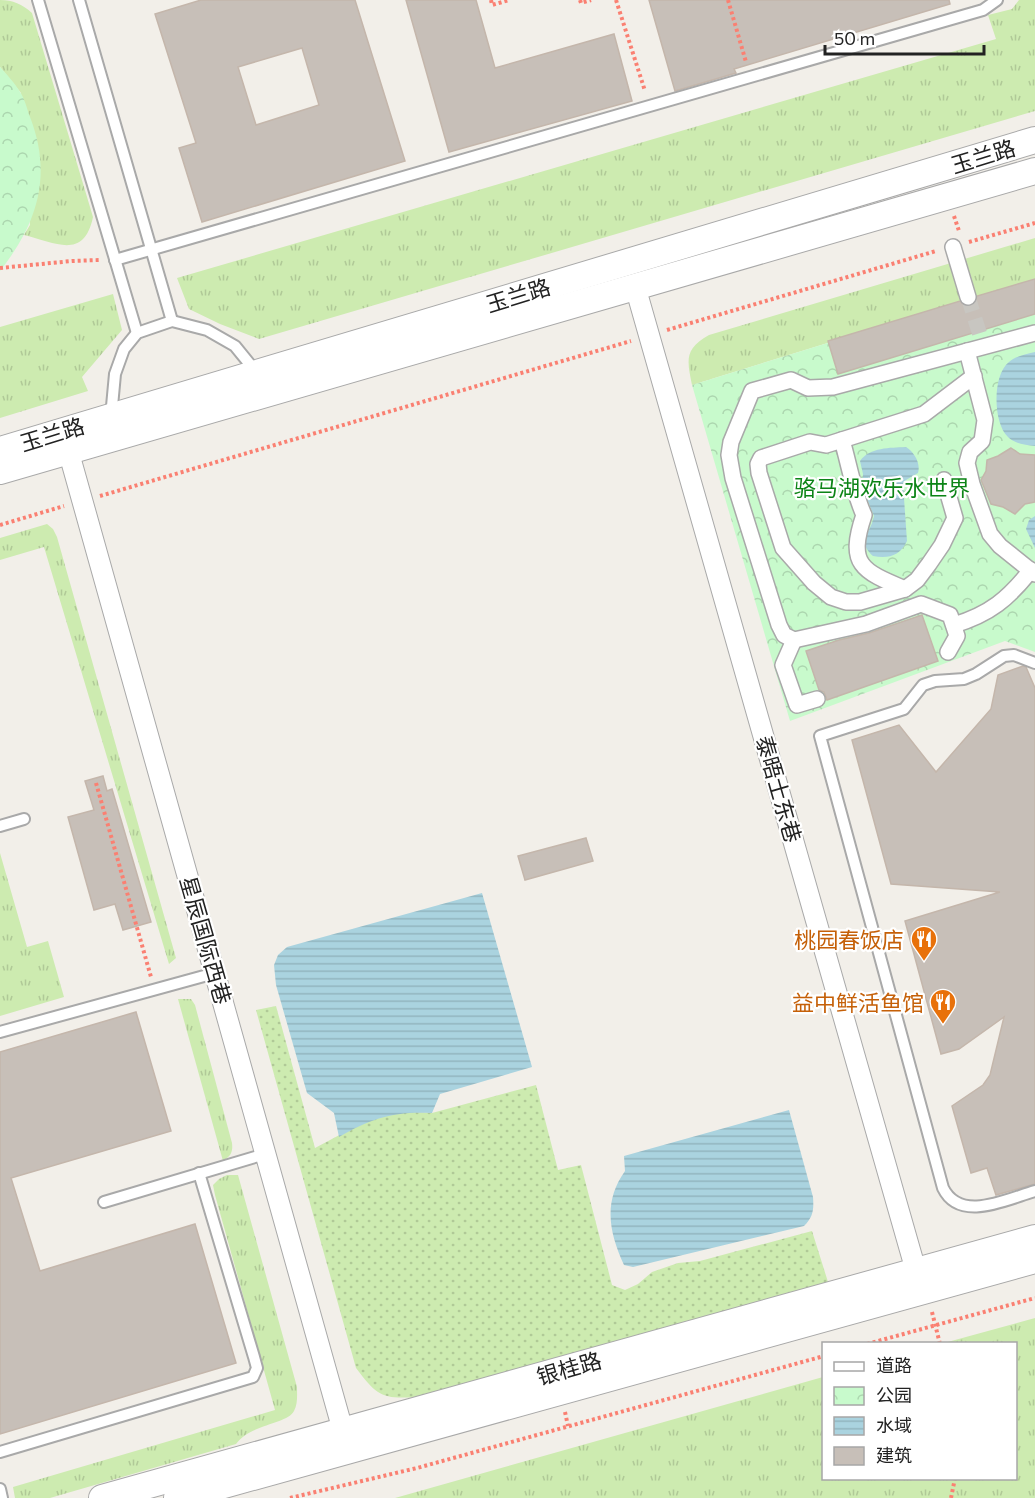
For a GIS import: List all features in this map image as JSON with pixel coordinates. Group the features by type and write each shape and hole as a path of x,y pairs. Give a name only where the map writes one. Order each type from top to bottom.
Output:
{"street":[{"name":"玉兰路","path":"0,471 66,441 265,382 1035,140"},
{"name":"玉兰路","path":"265,382 635,286 1035,171"},
{"path":"953,247 968,297"},
{"name":"泰晤士东巷","path":"635,286 922,1284"},
{"path":"948,652 957,636 950,615 921,604 866,624 794,640 784,635 730,466 731,442 752,391 790,380 808,388 833,387 967,351 981,341 996,345 1035,333"},
{"path":"954,625 973,619 1004,601 1033,572 1000,546 990,534 972,484 967,463 970,452 982,441 985,420 967,351"},
{"path":"944,480 954,518 942,545 916,580 905,589 860,602 846,602 831,597 814,583 783,548 758,464 761,458 810,442 826,445 924,414 974,376"},
{"path":"842,440 858,502 864,515 858,535 857,550 861,563 872,576 905,589"},
{"name":"玉兰路","path":"0,450 66,441"},
{"name":"星辰国际西巷","path":"66,441 345,1441"},
{"path":"794,640 783,665 797,705 817,699"},
{"name":"银桂路","path":"922,1284 1035,1238"},
{"name":"银桂路","path":"102,1498 345,1441 922,1284 1035,1260"},
{"name":"银桂路","path":"177,1498 345,1441"}],"lane":[{"path":"38,0 137,333"},
{"path":"79,0 172,321"},
{"path":"115,260 983,10 997,0"},
{"path":"110,428 115,374 123,349 137,333 172,321 207,330 235,346 265,382"},
{"path":"1035,663 1014,655 1004,656 964,679 935,681 923,685 904,709 820,736 943,1188 947,1196 956,1204 968,1207 980,1207 1035,1191"},
{"path":"0,826 24,819"},
{"path":"0,1032 215,973"},
{"path":"104,1202 265,1154"},
{"path":"0,1452 253,1377 257,1368 199,1173"},
{"path":"0,1489 2,1498"}],"path":[{"path":"490,0 492,5 509,0"},
{"path":"580,0 580,3 591,0"},
{"path":"616,0 650,106"},
{"path":"728,0 751,77"},
{"path":"0,525 1035,223"},
{"path":"0,268 72,261 115,260"},
{"path":"96,783 155,989"},
{"path":"922,1284 939,1342"},
{"path":"874,1342 1035,1298"},
{"path":"290,1498 417,1468 822,1357"},
{"path":"951,1498 955,1480"}],"green space":[{"path":"0,0 17,3 32,13 93,217 89,230 76,244 58,244 24,235 30,225 21,93 0,67"},
{"path":"1019,0 1035,0 1035,111 259,339 189,309 177,278 996,39 988,15 1012,9"},
{"path":"0,67 16,85 26,104 37,139 40,179 38,198 32,217 24,235 0,271"},
{"path":"1035,238 1035,279 692,385 689,369 691,350 709,335"},
{"name":"骆马湖欢乐水世界","path":"1035,279 1035,652 1005,641 790,721 692,385"},
{"path":"113,294 122,330 82,377 88,391 0,418 0,327"},
{"path":"47,524 57,537 176,958 169,964 44,547 0,560 0,538"},
{"path":"0,853 27,947 48,941 64,997 0,1016"},
{"path":"178,999 191,999 195,1005 232,1143 231,1154 223,1161"},
{"path":"276,1006 315,1148 362,1123 391,1114 432,1113 536,1085 558,1170 581,1165 612,1285 625,1290 638,1284 652,1272 678,1263 700,1261 812,1231 828,1282 418,1397 396,1397 382,1394 370,1385 356,1368 256,1010"},
{"path":"227,1175 238,1175 297,1387 297,1402 294,1411 284,1419 250,1432 236,1444 50,1498 15,1498 13,1487 275,1410 215,1195 213,1185"},
{"path":"1035,1318 1035,1498 395,1498 822,1377 822,1480 1017,1480 1017,1342 948,1342"}],"water":[{"path":"1035,352 1035,446 1017,443 1008,437 999,421 996,399 1003,368 1014,358"},
{"path":"906,447 912,452 919,465 918,473 903,484 907,541 901,550 893,555 873,556 868,551 865,541 874,516 862,487 863,474 860,461 864,456 875,451"},
{"path":"1035,516 1035,548 1026,529 1029,520"},
{"path":"482,893 532,1067 440,1094 432,1113 406,1113 384,1117 339,1137 334,1113 307,1093 276,985 274,965 278,955 287,947"},
{"path":"789,1110 813,1197 812,1213 804,1226 633,1267 624,1265 612,1229 611,1206 613,1194 625,1171 624,1156"}],"building":[{"path":"201,0 355,0 405,161 202,222 179,148 196,143 155,14","holes":["302,48 319,105 256,125 238,67"]},
{"path":"406,0 476,0 495,68 614,34 632,101 449,152"},
{"path":"649,0 949,0 950,4 734,69 736,73 675,91"},
{"path":"1035,279 1035,314 838,374 828,341 960,301 965,306 971,306 975,303 977,296"},
{"path":"1011,448 1020,454 1035,455 1035,502 1025,504 1015,514 1003,507 991,504 981,480 986,471 987,460"},
{"path":"922,615 938,661 827,700 824,692 819,690 806,651"},
{"path":"1026,667 1035,688 1035,1184 996,1195 987,1168 971,1173 952,1106 983,1085 990,1075 1004,1017 959,1049 941,1054 905,921 1000,892 891,884 852,740 899,725 936,772 991,709 998,675"},
{"path":"103,776 107,791 112,789 151,922 123,930 115,904 94,910 68,817 94,810 85,781"},
{"path":"586,838 593,861 525,880 518,856"},
{"path":"136,1012 171,1131 11,1178 40,1271 195,1224 236,1363 0,1434 0,1052"}],"tunnel":[{"path":"968,297 980,335"}],"place":[{"name":"桃园春饭店","path":"924,962"},
{"name":"益中鲜活鱼馆","path":"943,1025"}]}
